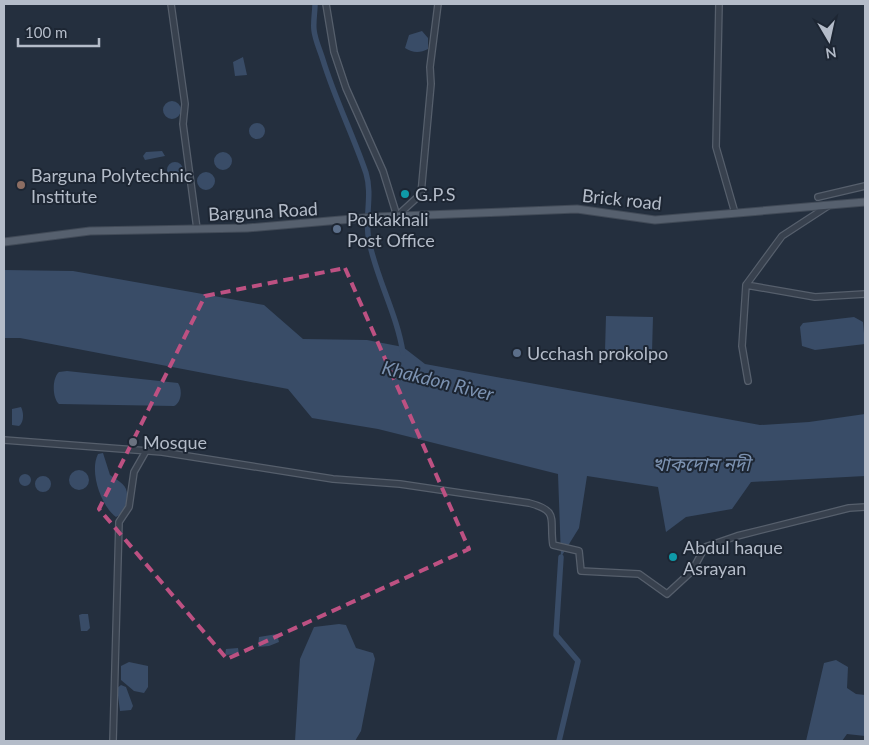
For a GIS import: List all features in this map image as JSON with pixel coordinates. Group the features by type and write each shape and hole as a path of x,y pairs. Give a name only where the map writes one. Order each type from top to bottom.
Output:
{"main road":[{"name":"Brick road","path":"375,217 577,209 655,220 865,202"},
{"name":"Barguna Road","path":"4,242 90,232 247,228 349,221 375,217"}],"street":[{"path":"170,4 184,104 183,124 197,229"},
{"path":"326,4 334,52 346,88 383,171 397,216 421,194 431,84 430,67 438,4"},
{"path":"719,4 716,147 735,213"},
{"path":"818,197 865,186"},
{"path":"835,193 837,205"},
{"path":"748,381 742,346 746,285 782,236 828,206"},
{"path":"746,285 815,297 865,294"},
{"path":"4,440 146,451 333,479 479,494 545,507 552,516 553,545 579,551 581,571 639,574 667,594 692,571 705,547 737,536 849,508 865,507"},
{"path":"113,741 119,522 129,507 134,472 146,451"}],"highlighted area":[{"path":"345,268 469,549 227,659 99,509 205,296"}],"water":[{"path":"422,31 428,38 428,49 416,52 405,48 409,35"},
{"path":"243,57 247,75 235,76 233,62"},
{"path":"168,101 176,101 181,106 179,117 168,119 163,114 163,106"},
{"path":"257,123 263,125 265,131 263,137 257,139 251,137 249,131 251,125"},
{"path":"162,151 165,156 145,160 143,156 146,152"},
{"path":"219,152 227,152 232,157 230,168 219,170 214,165 214,157"},
{"path":"175,162 183,170 175,178 167,170"},
{"path":"206,172 212,175 215,181 212,187 206,190 200,187 197,181 200,175"},
{"name":"খাকদোন নদী","path":"4,270 73,271 264,305 303,339 367,340 403,347 425,364 760,425 809,422 865,414 865,476 751,482 732,509 686,517 666,532 658,487 587,476 579,528 561,557 558,474 378,429 312,418 288,389 20,338 4,338"},
{"path":"606,316 653,317 652,352 605,351"},
{"path":"854,317 863,322 865,344 815,350 802,346 800,327 803,323"},
{"path":"67,371 178,383 180,396 174,406 59,404 54,393 54,383 59,372"},
{"path":"21,407 22,422 19,426 12,425 12,409"},
{"path":"103,453 110,475 122,483 127,493 124,510 116,517 101,497 96,479 96,461 98,454"},
{"path":"79,470 86,473 89,480 86,487 79,490 72,487 69,480 72,473"},
{"path":"23,474 27,474 31,480 27,486 23,486 19,482 19,478"},
{"path":"40,476 46,476 51,481 49,490 40,492 35,487 35,481"},
{"path":"88,614 90,628 87,631 81,631 79,615"},
{"path":"346,625 356,648 373,653 375,659 361,731 355,741 295,741 300,659 314,627"},
{"path":"277,634 279,642 269,646 258,647 259,637"},
{"path":"238,648 239,654 225,655 226,649"},
{"path":"836,660 848,667 847,688 856,694 865,695 865,736 847,734 842,741 806,741 824,663"},
{"path":"129,662 148,666 148,687 144,693 134,691 121,680 121,666"},
{"path":"121,685 126,687 133,706 131,710 120,711 117,688"}],"waterway":[{"name":"Khakdon River","path":"315,4 314,27 316,41 366,173 369,190 367,224 369,241 403,353"},
{"path":"559,741 578,661 556,635 561,557"}],"place":[{"name":"Barguna Polytechnic Institute","path":"21,185"},
{"name":"G.P.S","path":"405,194"},
{"name":"Potkakhali Post Office","path":"337,229"},
{"name":"Ucchash prokolpo","path":"517,353"},
{"name":"Mosque","path":"133,442"},
{"name":"Abdul haque Asrayan","path":"673,557"}]}
